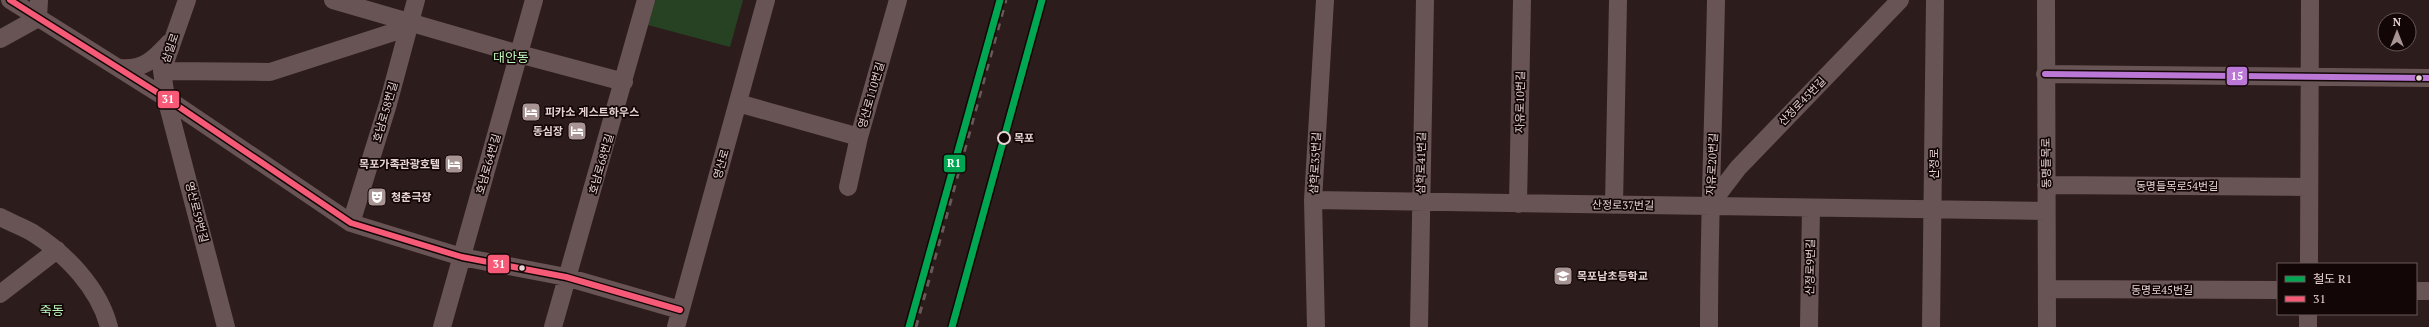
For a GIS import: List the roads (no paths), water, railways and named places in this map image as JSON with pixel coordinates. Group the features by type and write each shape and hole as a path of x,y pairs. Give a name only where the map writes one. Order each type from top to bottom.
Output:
{"street":[{"path":"10,0 166,98 351,223 462,257 566,277 680,310"},
{"path":"38,18 39,0"},
{"name":"삼일로","path":"166,98 162,71 187,0"},
{"path":"334,0 519,54 624,82"},
{"name":"호남로58번길","path":"351,223 388,104 416,0"},
{"name":"호남로64번길","path":"442,327 534,0"},
{"name":"호남로68번길","path":"553,327 566,277 624,82 646,0"},
{"name":"영산로","path":"676,327 766,0"},
{"name":"영산로110번길","path":"738,103 859,138 898,0"},
{"name":"삼학로35번길","path":"1316,327 1313,200 1325,0"},
{"name":"삼학로41번길","path":"1419,327 1420,202 1425,0"},
{"name":"자유로10번길","path":"1518,204 1522,0"},
{"path":"1614,205 1618,0"},
{"name":"자유로20번길","path":"1709,327 1709,207 1713,168 1716,0"},
{"name":"산정로45번길","path":"1709,207 1738,168 1900,0"},
{"name":"산정로","path":"1931,327 1934,210 1935,0"},
{"name":"동명들목로","path":"2046,0 2045,74 2047,327"},
{"path":"2309,263 2310,0"},
{"path":"0,39 38,18"},
{"path":"162,71 270,72 394,32 410,22"},
{"path":"120,68 134,69 153,60 173,40"},
{"path":"2045,74 2310,78 2429,78"},
{"name":"영산로59번길","path":"166,98 188,174 226,327"},
{"path":"848,187 859,138"},
{"name":"동명들목로54번길","path":"2046,185 2309,187"},
{"name":"산정로37번길","path":"1313,200 2046,211"},
{"name":"산정로9번길","path":"1809,327 1811,208"},
{"path":"0,217 31,232 57,250 86,283 104,313 109,327"},
{"path":"0,294 57,250"},
{"name":"동명로45번길","path":"2047,289 2277,290"},
{"path":"2417,291 2429,291"},
{"path":"2308,315 2308,327"}],"railway":[{"path":"909,327 1000,0"},
{"path":"916,327 1006,0"},
{"path":"952,327 1042,0"}],"rail line":[{"name":"R1","path":"909,327 1000,0"},
{"name":"R1","path":"952,327 1042,0"}],"place":[{"name":"피카소 게스트하우스","path":"531,112"},
{"name":"동심장","path":"577,131"},
{"name":"목포","path":"1004,138"},
{"name":"목포가족관광호텔","path":"454,164"},
{"name":"청춘극장","path":"377,197"},
{"name":"목포남초등학교","path":"1563,276"}],"district":[{"name":"대안동","path":"511,57"},
{"name":"죽동","path":"52,310"}]}
